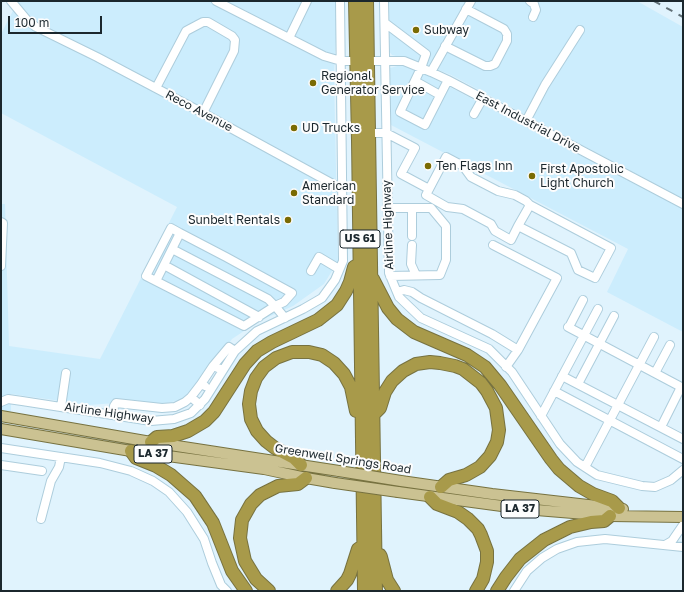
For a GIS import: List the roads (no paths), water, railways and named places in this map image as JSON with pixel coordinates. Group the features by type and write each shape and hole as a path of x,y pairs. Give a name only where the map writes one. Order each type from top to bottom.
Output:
{"highway":[{"name":"Airline Highway","path":"355,1 369,132 372,278 364,591"},
{"path":"361,1 362,61"},
{"name":"Airline Highway","path":"367,1 362,61 360,264 376,591"},
{"path":"150,442 157,437 173,436 188,431 205,421 214,412 245,364 257,351 272,342 318,320 337,305 346,291 354,267 360,264"},
{"path":"372,278 388,308 397,320 414,332 467,356 485,367 500,385 559,469 579,486 612,502 614,512 604,521 586,523 566,528 544,540 520,559 506,577 498,591"},
{"path":"301,465 294,458 275,448 266,441 257,431 251,419 249,404 253,384 260,372 270,362 284,355 301,352 315,353 328,358 339,367 351,387 356,411 368,416 380,408 385,392 392,381 403,371 416,364 440,362 455,366 481,383 487,390 496,408 499,430 497,442 490,456 480,467 466,475 449,480 441,487"},
{"path":"131,451 136,458 156,466 171,475 195,496 213,523 232,571 246,591"},
{"path":"269,591 256,579 245,561 240,538 242,520 251,504 260,495 278,486 298,484 306,478"},
{"path":"430,497 437,504 458,512 468,519 478,529 481,535 487,551 487,562 483,579 476,591"},
{"path":"337,591 347,580 350,574 358,548 364,545"},
{"path":"375,552 381,557 385,574 394,591"}],"main road":[{"name":"Greenwell Springs Road","path":"1,416 150,442 614,512"},
{"name":"Greenwell Springs Road","path":"1,429 131,451 264,469 306,478 430,497 524,509 614,512 683,517"}],"street":[{"name":"Reco Avenue","path":"11,1 27,20 36,26 203,113 342,189"},
{"name":"East Industrial Drive","path":"216,1 324,56 341,61 404,61 431,72 683,204"},
{"path":"289,38 307,1"},
{"name":"Airline Highway","path":"1,402 8,399 151,421 174,419 191,413 200,405 212,389 235,351 257,331 304,310 322,298 335,280 343,261 340,1"},
{"name":"Airline Highway","path":"384,1 389,273 399,296 421,318 489,349 512,372 560,444 577,462 597,475 642,486 655,487 671,480 683,470"},
{"path":"431,72 470,1"},
{"path":"530,1 534,4 536,10 533,17"},
{"path":"446,46 485,66 495,64 507,41 507,34 504,29 466,9"},
{"path":"156,88 186,31 203,22 208,22 232,36 234,40 234,51 203,113"},
{"path":"385,23 426,54 400,112"},
{"path":"526,121 580,30"},
{"path":"386,112 400,112 425,125 448,80"},
{"path":"415,81 440,95"},
{"path":"474,114 483,98"},
{"path":"369,132 386,132 415,148 401,174"},
{"path":"518,226 571,253 578,270 595,278 611,248 530,205 515,195 498,191 471,177 463,166 446,157 426,195 447,207 464,209 491,224 495,232 511,240 518,226 530,205"},
{"path":"386,173 401,174 429,189"},
{"path":"388,208 431,208 446,226 446,260 440,275 390,276"},
{"path":"412,208 411,264 416,275"},
{"path":"1,222 3,223 1,266"},
{"path":"171,228 180,233 292,293 284,302 275,306 244,326 146,276 171,228"},
{"path":"156,281 180,233"},
{"path":"493,245 557,278 518,350 506,367"},
{"path":"172,249 268,300 285,318"},
{"path":"312,271 319,257 339,269"},
{"path":"164,265 259,317"},
{"path":"397,292 404,290 412,292 492,334 518,350"},
{"path":"583,300 568,327 682,388 661,427"},
{"path":"541,416 598,309"},
{"path":"578,384 614,316"},
{"path":"585,467 654,337"},
{"path":"655,373 670,345"},
{"path":"112,415 116,403 162,408 175,406 185,402 191,397 213,366 229,347 235,351"},
{"path":"213,366 223,370"},
{"path":"61,407 66,373"},
{"path":"562,376 683,439"},
{"path":"201,384 212,389"},
{"path":"554,391 683,459"},
{"path":"191,397 200,405"},
{"path":"1,448 100,463 131,471 153,481 169,492 187,512 204,539 222,589"},
{"path":"41,519 51,482 59,467 61,457"},
{"path":"1,465 42,471"},
{"path":"665,545 672,541 683,526"},
{"path":"514,591 527,571 542,558 557,549 577,542 605,539 680,548 683,547"}],"railway":[{"path":"654,1 683,17"}],"place":[{"name":"Subway","path":"416,30"},
{"name":"Regional Generator Service","path":"313,83"},
{"name":"UD Trucks","path":"294,128"},
{"name":"Ten Flags Inn","path":"428,166"},
{"name":"First Apostolic Light Church","path":"532,176"},
{"name":"American Standard","path":"294,193"},
{"name":"Sunbelt Rentals","path":"288,220"}]}
